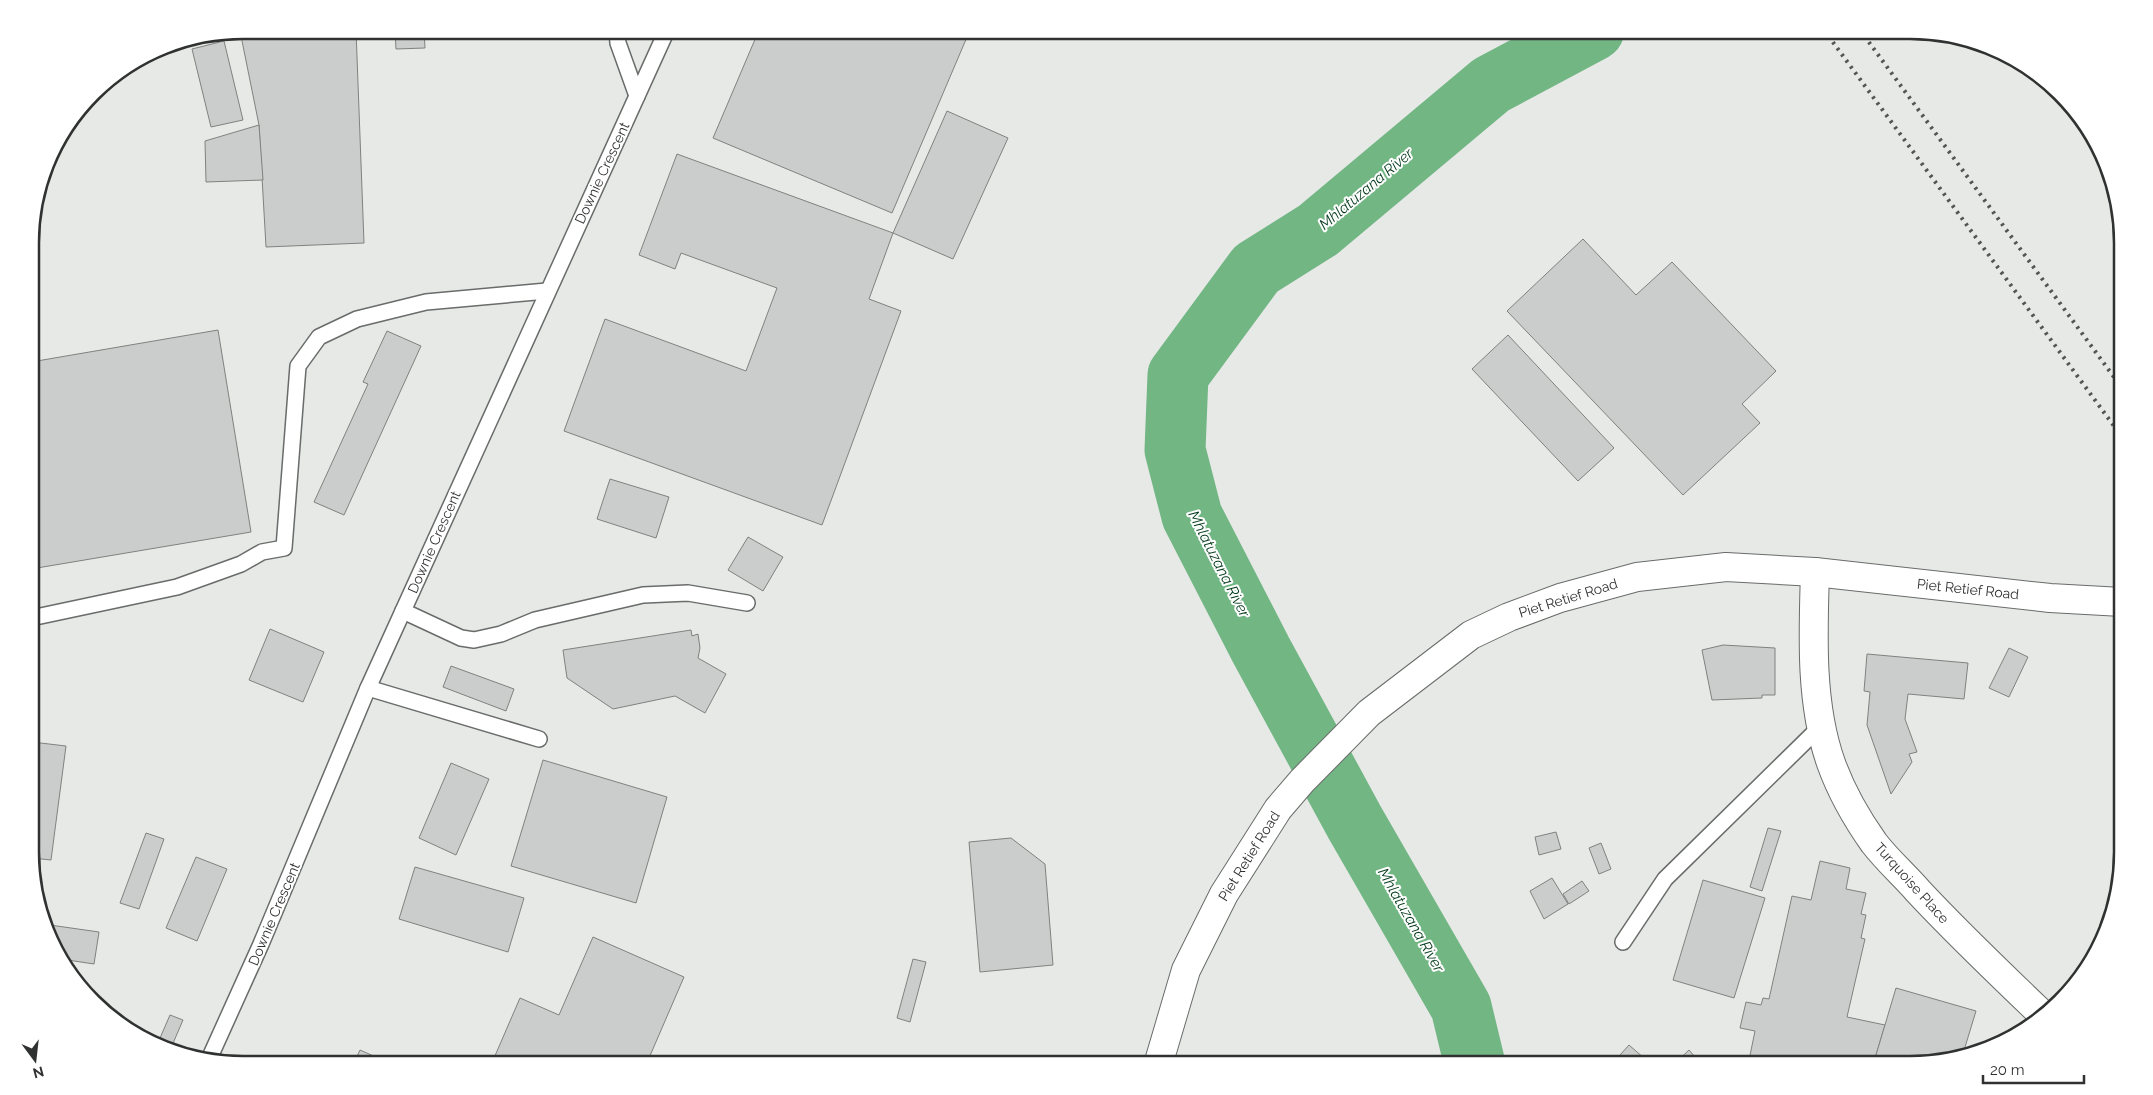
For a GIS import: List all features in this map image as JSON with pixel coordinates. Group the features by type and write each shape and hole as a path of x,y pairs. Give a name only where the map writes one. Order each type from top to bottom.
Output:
{"street":[{"name":"Piet Retief Road","path":"1161,1056 1186,970 1224,894 1278,809 1302,781 1369,713 1472,635 1509,617 1560,598 1637,577 1726,568 1815,572 2050,598 2114,602"},
{"name":"Turquoise Place","path":"1815,572 1816,683 1821,726 1831,763 1847,798 1875,844 1958,933 2039,1011"}],"lane":[{"path":"618,39 637,96"},
{"name":"Downie Crescent","path":"211,1054 261,944 402,611 663,39"},
{"path":"39,616 177,587 241,564 262,552 284,548 298,366 319,337 357,319 426,302 547,291"},
{"path":"402,611 461,638 474,640 501,634 535,620 643,595 688,593 747,603"},
{"path":"368,688 539,739"},
{"path":"1623,942 1665,879 1821,726"}],"building":[{"path":"242,39 356,39 364,243 266,247 259,125"},
{"path":"395,39 424,39 425,48 396,49"},
{"path":"755,39 966,39 892,213 713,138"},
{"path":"224,41 243,120 211,127 192,49"},
{"path":"947,111 1008,138 953,259 893,233"},
{"path":"259,125 263,180 206,182 205,141"},
{"path":"677,154 893,233 869,299 901,311 822,525 564,431 605,319 746,371 777,288 681,253 675,269 639,255"},
{"path":"1583,239 1636,295 1672,262 1776,371 1742,404 1760,423 1683,495 1507,311"},
{"path":"218,330 251,532 39,568 39,361"},
{"path":"387,331 421,346 344,515 314,502 368,384 363,382"},
{"path":"1508,335 1614,448 1578,481 1472,369"},
{"path":"610,479 669,497 656,538 597,519"},
{"path":"748,537 783,557 763,591 728,570"},
{"path":"270,629 324,652 303,702 249,680"},
{"path":"691,630 692,636 698,634 700,648 698,658 726,674 705,713 675,696 613,709 567,678 563,650"},
{"path":"1723,645 1775,648 1775,695 1762,695 1762,698 1712,700 1702,650"},
{"path":"2009,648 2028,657 2009,697 1989,688"},
{"path":"1867,654 1968,663 1964,699 1908,694 1905,719 1917,752 1909,754 1912,762 1891,794 1867,725 1870,692 1864,691"},
{"path":"451,666 514,689 506,711 443,687"},
{"path":"39,743 66,746 51,860 39,859"},
{"path":"543,760 667,797 636,903 511,866"},
{"path":"451,763 489,779 456,855 419,838"},
{"path":"1768,828 1781,831 1762,891 1750,887"},
{"path":"1556,832 1561,849 1539,855 1535,837"},
{"path":"146,833 164,839 139,909 120,903"},
{"path":"1011,838 1045,864 1053,965 980,972 969,842"},
{"path":"1601,843 1611,869 1599,874 1589,848"},
{"path":"196,857 227,869 197,941 166,928"},
{"path":"1820,861 1850,868 1846,889 1866,893 1861,914 1866,915 1861,938 1865,939 1847,1017 1885,1025 1876,1056 1750,1056 1755,1031 1740,1028 1746,1002 1761,1005 1763,998 1769,999 1792,896 1811,900"},
{"path":"415,867 524,898 508,952 399,919"},
{"path":"1552,878 1568,904 1544,919 1530,891"},
{"path":"1703,880 1765,898 1734,998 1673,980"},
{"path":"1582,881 1589,891 1569,904 1563,894"},
{"path":"52,925 99,932 94,964 70,960"},
{"path":"593,937 684,977 650,1056 495,1056 520,998 559,1015"},
{"path":"913,959 926,962 910,1022 897,1018"},
{"path":"1896,988 1976,1011 1965,1049 1937,1055 1876,1056"},
{"path":"170,1015 183,1020 173,1044 160,1039"},
{"path":"1629,1045 1642,1056 1621,1056"},
{"path":"360,1050 374,1056 357,1056"},
{"path":"1689,1050 1694,1056 1683,1056"}],"waterway":[{"name":"Mhlatuzana River","path":"1473,1056 1461,1007 1355,823 1261,650 1192,516 1175,450 1178,375 1256,269 1318,230 1491,85 1577,39"}],"railway":[{"path":"1831,39 2114,426"},
{"path":"1867,39 2114,377"}]}
